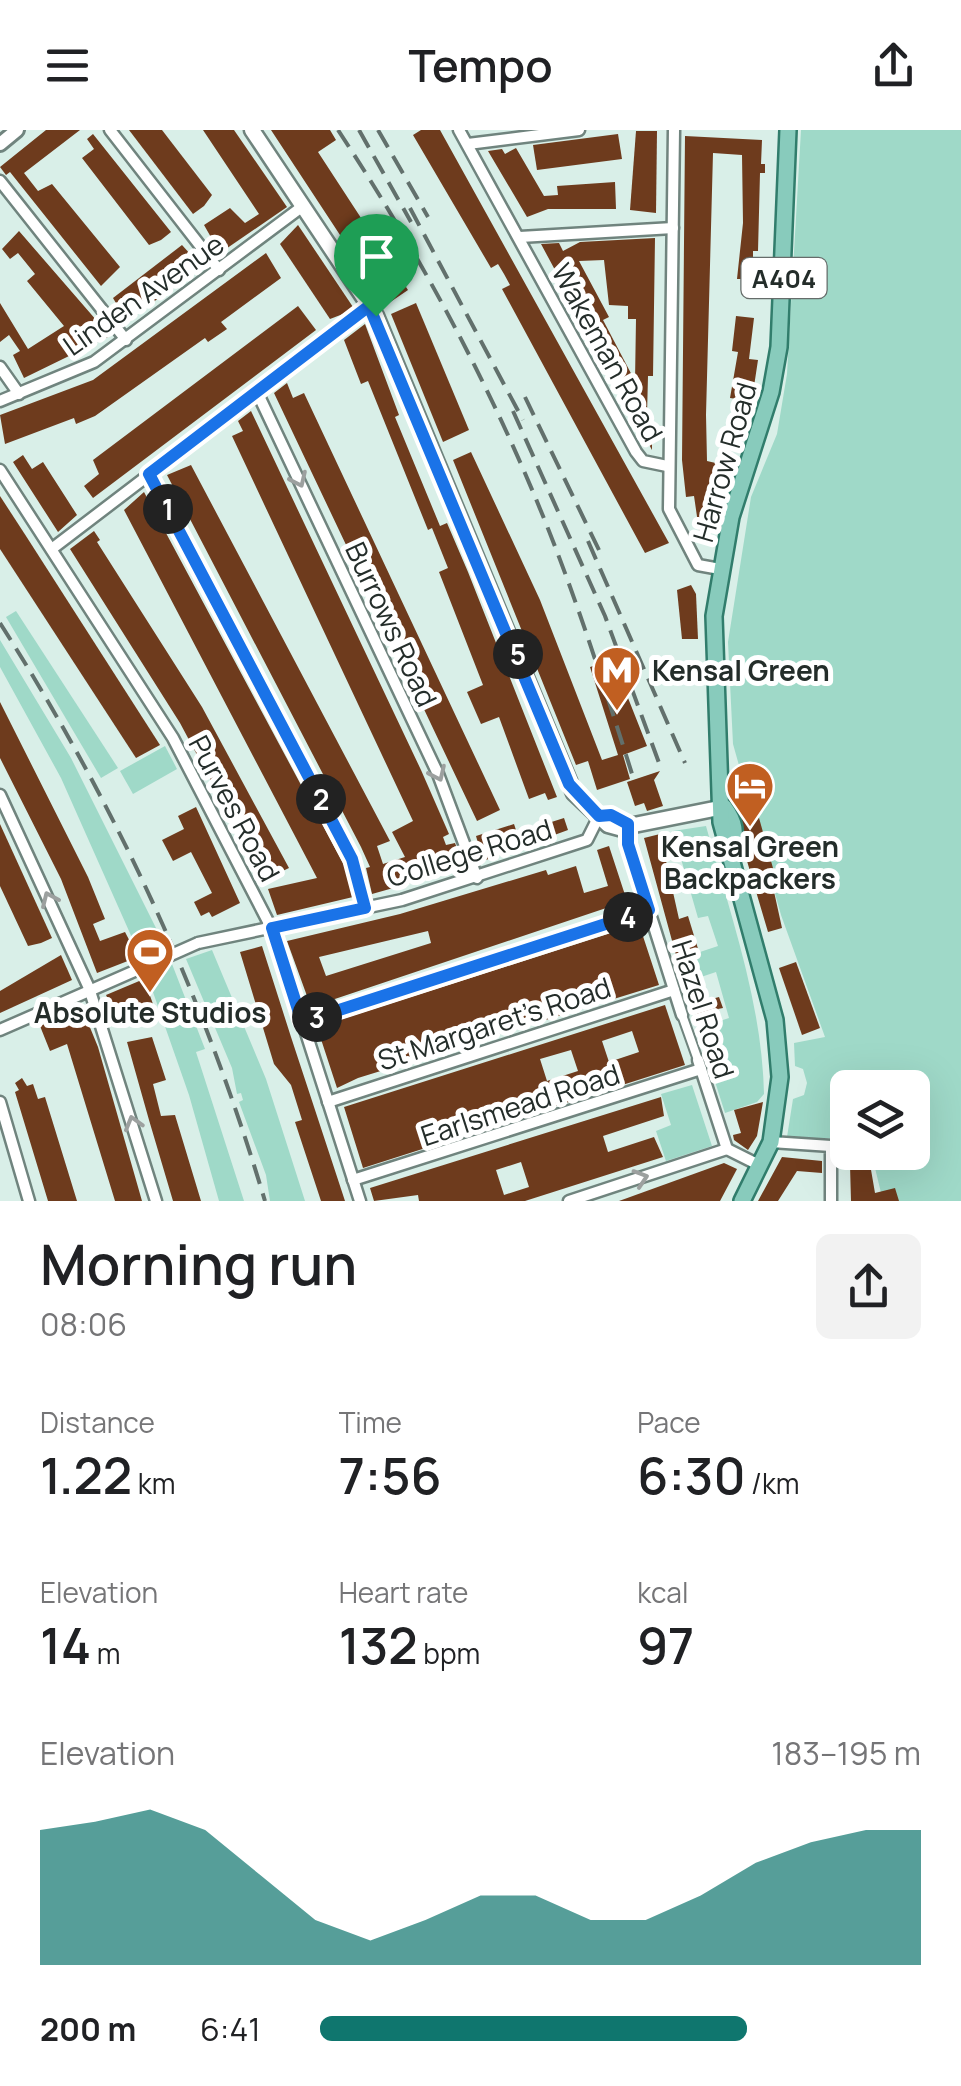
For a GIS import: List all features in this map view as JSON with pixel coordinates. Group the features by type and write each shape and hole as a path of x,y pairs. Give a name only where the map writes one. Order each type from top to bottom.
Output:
{"main road":[{"path":"252,130 369,306 569,784 613,826 660,823 724,807"},
{"name":"Harrow Road","path":"742,1201 770,1142 780,1077 775,1020 753,952 730,850 736,837 733,820 724,807 714,708 720,570 736,500 772,392 780,347 788,130"}],"street":[{"path":"0,144 17,130"},
{"path":"110,130 219,270"},
{"name":"Wakeman Road","path":"460,130 636,452 643,461 668,466 668,509 698,565 720,570"},
{"path":"468,144 579,130"},
{"path":"668,466 674,130"},
{"path":"776,130 788,130"},
{"path":"0,181 126,340"},
{"name":"Linden Avenue","path":"0,401 81,368 126,340 303,206"},
{"path":"520,237 673,228"},
{"path":"53,548 369,306"},
{"path":"0,366 20,394"},
{"name":"Burrows Road","path":"257,392 438,774 477,878"},
{"name":"Purves Road","path":"0,470 173,738 272,928 360,1201"},
{"path":"149,474 352,859 365,908"},
{"path":"0,796 89,988 156,1201"},
{"name":"College Road","path":"0,1030 198,943 365,908 477,878 582,843 591,836 599,816"},
{"name":"Hazel Road","path":"628,824 628,844 727,1149"},
{"path":"302,1022 649,910"},
{"name":"St Margaret's Road","path":"328,1102 674,990"},
{"name":"Earlsmead Road","path":"353,1180 699,1065"},
{"path":"0,1102 29,1201"},
{"path":"770,1142 831,1146 831,1201"},
{"path":"569,1201 727,1149 759,1166"}],"green space":[{"path":"801,130 961,130 961,1201 883,1201 875,1170 930,1170 930,1070 830,1070 830,1139 787,1137 793,1099 804,1095 807,1083 803,1069 795,1066 794,1043 825,1037 781,915 733,744 728,642 751,497 777,434 787,374"},
{"path":"16,611 118,768 101,778 6,617"},
{"path":"0,640 71,758 166,948 141,958 61,778 0,667"},
{"path":"165,746 177,769 133,794 120,771"},
{"path":"706,826 743,959 762,1060 764,1094 757,1102 725,1113 698,1028 729,1018 716,972 683,983 676,960 718,946 708,916 698,918 673,831"},
{"path":"212,950 266,1079 305,1201 270,1201 266,1175 239,1102 243,1100 241,1093 237,1094 232,1068 186,959"},
{"path":"172,964 205,1049 196,1052 244,1201 219,1201 189,1095 147,975"},
{"path":"692,1085 712,1146 666,1161 656,1131 671,1125 661,1094"}],"building":[{"path":"46,130 80,130 24,173 38,191 52,184 120,267 101,286 10,172 6,175 0,167"},
{"path":"129,130 162,130 212,195 204,206 193,214"},
{"path":"203,130 234,130 287,207 220,253 204,225 230,208 245,223 259,214"},
{"path":"271,130 330,130 336,140 318,152 408,290 386,305"},
{"path":"421,130 440,130 669,543 645,553 502,289 510,285 504,274 498,264 491,268 413,135"},
{"path":"636,131 657,131 656,213 630,210"},
{"path":"93,134 171,232 161,240 149,245 82,158 94,149 87,139"},
{"path":"618,134 622,159 537,170 533,145"},
{"path":"685,136 762,140 761,164 765,164 765,173 760,173 758,251 753,251 753,279 737,279 743,223 742,155 713,153 707,461 720,464 723,487 705,540 700,537 694,496 686,497 682,460"},
{"path":"516,148 544,196 558,195 557,186 615,182 616,209 548,209 527,217 488,151 502,149 505,154"},
{"path":"298,225 353,307 343,314 330,319 280,244"},
{"path":"19,231 110,336 24,378 13,355 20,351 9,335 0,342 0,303 28,349 64,326 27,281 35,274 18,253 10,259 2,249"},
{"path":"655,238 653,376 648,376 647,415 652,415 652,450 541,244 559,243 563,251 580,242","holes":["604,260 609,305 628,306 628,319 636,319 635,381 603,320 609,317 579,261"]},
{"path":"182,245 201,266 127,322 113,298"},
{"path":"266,253 281,278 221,322 227,329 208,342 205,338 95,416 76,424 74,418 5,444 0,415 93,380"},
{"path":"416,303 469,430 443,442 391,314"},
{"path":"298,306 316,330 93,498 84,486 99,474 93,460"},
{"path":"736,316 754,318 749,359 758,360 753,393 745,392 744,400 730,398 738,352 732,351"},
{"path":"365,324 399,415 395,417 440,526 447,523 468,572 557,797 548,800 545,793 529,799 499,717 481,724 467,692 483,685 439,572 448,568 432,528 428,530 368,381 361,384 344,340"},
{"path":"287,383 293,398 304,393 500,810 477,821 274,393"},
{"path":"251,411 421,770 449,834 443,837 446,845 455,843 464,868 372,894 366,868 370,867 361,847 167,475 191,465 390,841 377,846 383,864 405,857 392,832 413,821 232,436 243,431 238,421"},
{"path":"471,452 540,600 602,760 618,755 590,667 613,660 647,746 623,755 630,779 597,790 588,761 576,765 453,460"},
{"path":"23,455 32,469 43,462 77,515 58,532 13,462"},
{"path":"144,492 345,867 353,897 277,915 268,889 317,878 124,510"},
{"path":"0,496 160,745 136,758 0,549"},
{"path":"94,531 100,540 97,542 202,707 289,868 264,880 180,723 70,549"},
{"path":"691,585 696,594 698,639 682,639 677,590"},
{"path":"0,702 88,877 105,919 93,924 100,941 125,932 138,957 97,973 61,879 0,758"},
{"path":"660,771 654,780 663,806 647,811 644,803 635,806 627,782"},
{"path":"754,800 778,886 773,887 782,928 768,932 747,861 739,802"},
{"path":"196,807 240,903 212,917 209,912 201,916 194,902 212,893 191,852 173,861 162,840 184,829 178,816"},
{"path":"564,818 568,830 483,861 476,836 514,824 517,833"},
{"path":"0,824 52,938 41,943 28,946 0,886"},
{"path":"660,834 679,919 688,916 699,952 677,959 644,838"},
{"path":"609,846 627,901 311,1007 287,941 400,914 546,870 548,875 576,866 584,893 608,886 597,850","holes":["428,931 431,943 326,976 319,957"]},
{"path":"639,924 659,985 358,1078 337,1088 317,1027"},
{"path":"262,946 345,1201 321,1201 295,1122 302,1120 291,1085 274,1064 240,952"},
{"path":"61,955 72,980 0,1013 0,991"},
{"path":"796,962 820,1028 802,1035 779,968"},
{"path":"700,977 708,1000 719,997 723,1008 718,1009 721,1019 699,1026 686,982"},
{"path":"144,979 153,1004 118,1019 106,995"},
{"path":"665,1005 685,1065 363,1168 344,1107","holes":["632,1031 639,1052 609,1062 602,1041","571,1050 578,1071 547,1081 540,1059"]},
{"path":"82,1008 98,1047 142,1201 115,1201 67,1044 50,1051 40,1026"},
{"path":"152,1037 166,1080 153,1084 161,1116 175,1115 201,1201 173,1201 127,1042"},
{"path":"22,1078 27,1086 33,1084 38,1099 45,1097 77,1201 48,1201 15,1092 19,1090 15,1083"},
{"path":"661,1097 664,1116 603,1136 608,1152 654,1137 663,1157 525,1201 419,1201 418,1195 374,1201 370,1188","holes":["521,1162 529,1187 504,1195 496,1170"]},
{"path":"763,1102 757,1136 748,1150 734,1140 733,1135 741,1133 734,1110"},
{"path":"782,1157 822,1161 822,1173 797,1171 778,1201 758,1201"},
{"path":"724,1163 737,1169 720,1201 619,1201"},
{"path":"850,1170 871,1170 875,1193 895,1188 899,1201 851,1201"}],"railway":[{"path":"338,130 393,217 491,398 548,527 634,780"},
{"path":"359,130 411,222"},
{"path":"378,130 428,217"},
{"path":"410,208 523,420"},
{"path":"525,397 599,550"},
{"path":"513,411 605,616 662,771"},
{"path":"588,541 685,763"},
{"path":"0,623 82,761 153,903 214,1049 265,1201"}],"place":[{"name":"Kensal Green","path":"617,712"},
{"name":"Kensal Green Backpackers","path":"750,828"},
{"name":"Absolute Studios","path":"150,994"}],"route":[{"path":"369,306 376,316 569,784 599,816 611,815 628,824 628,844 649,910 302,1022 272,928 365,908 352,859 149,474 369,306"}]}
